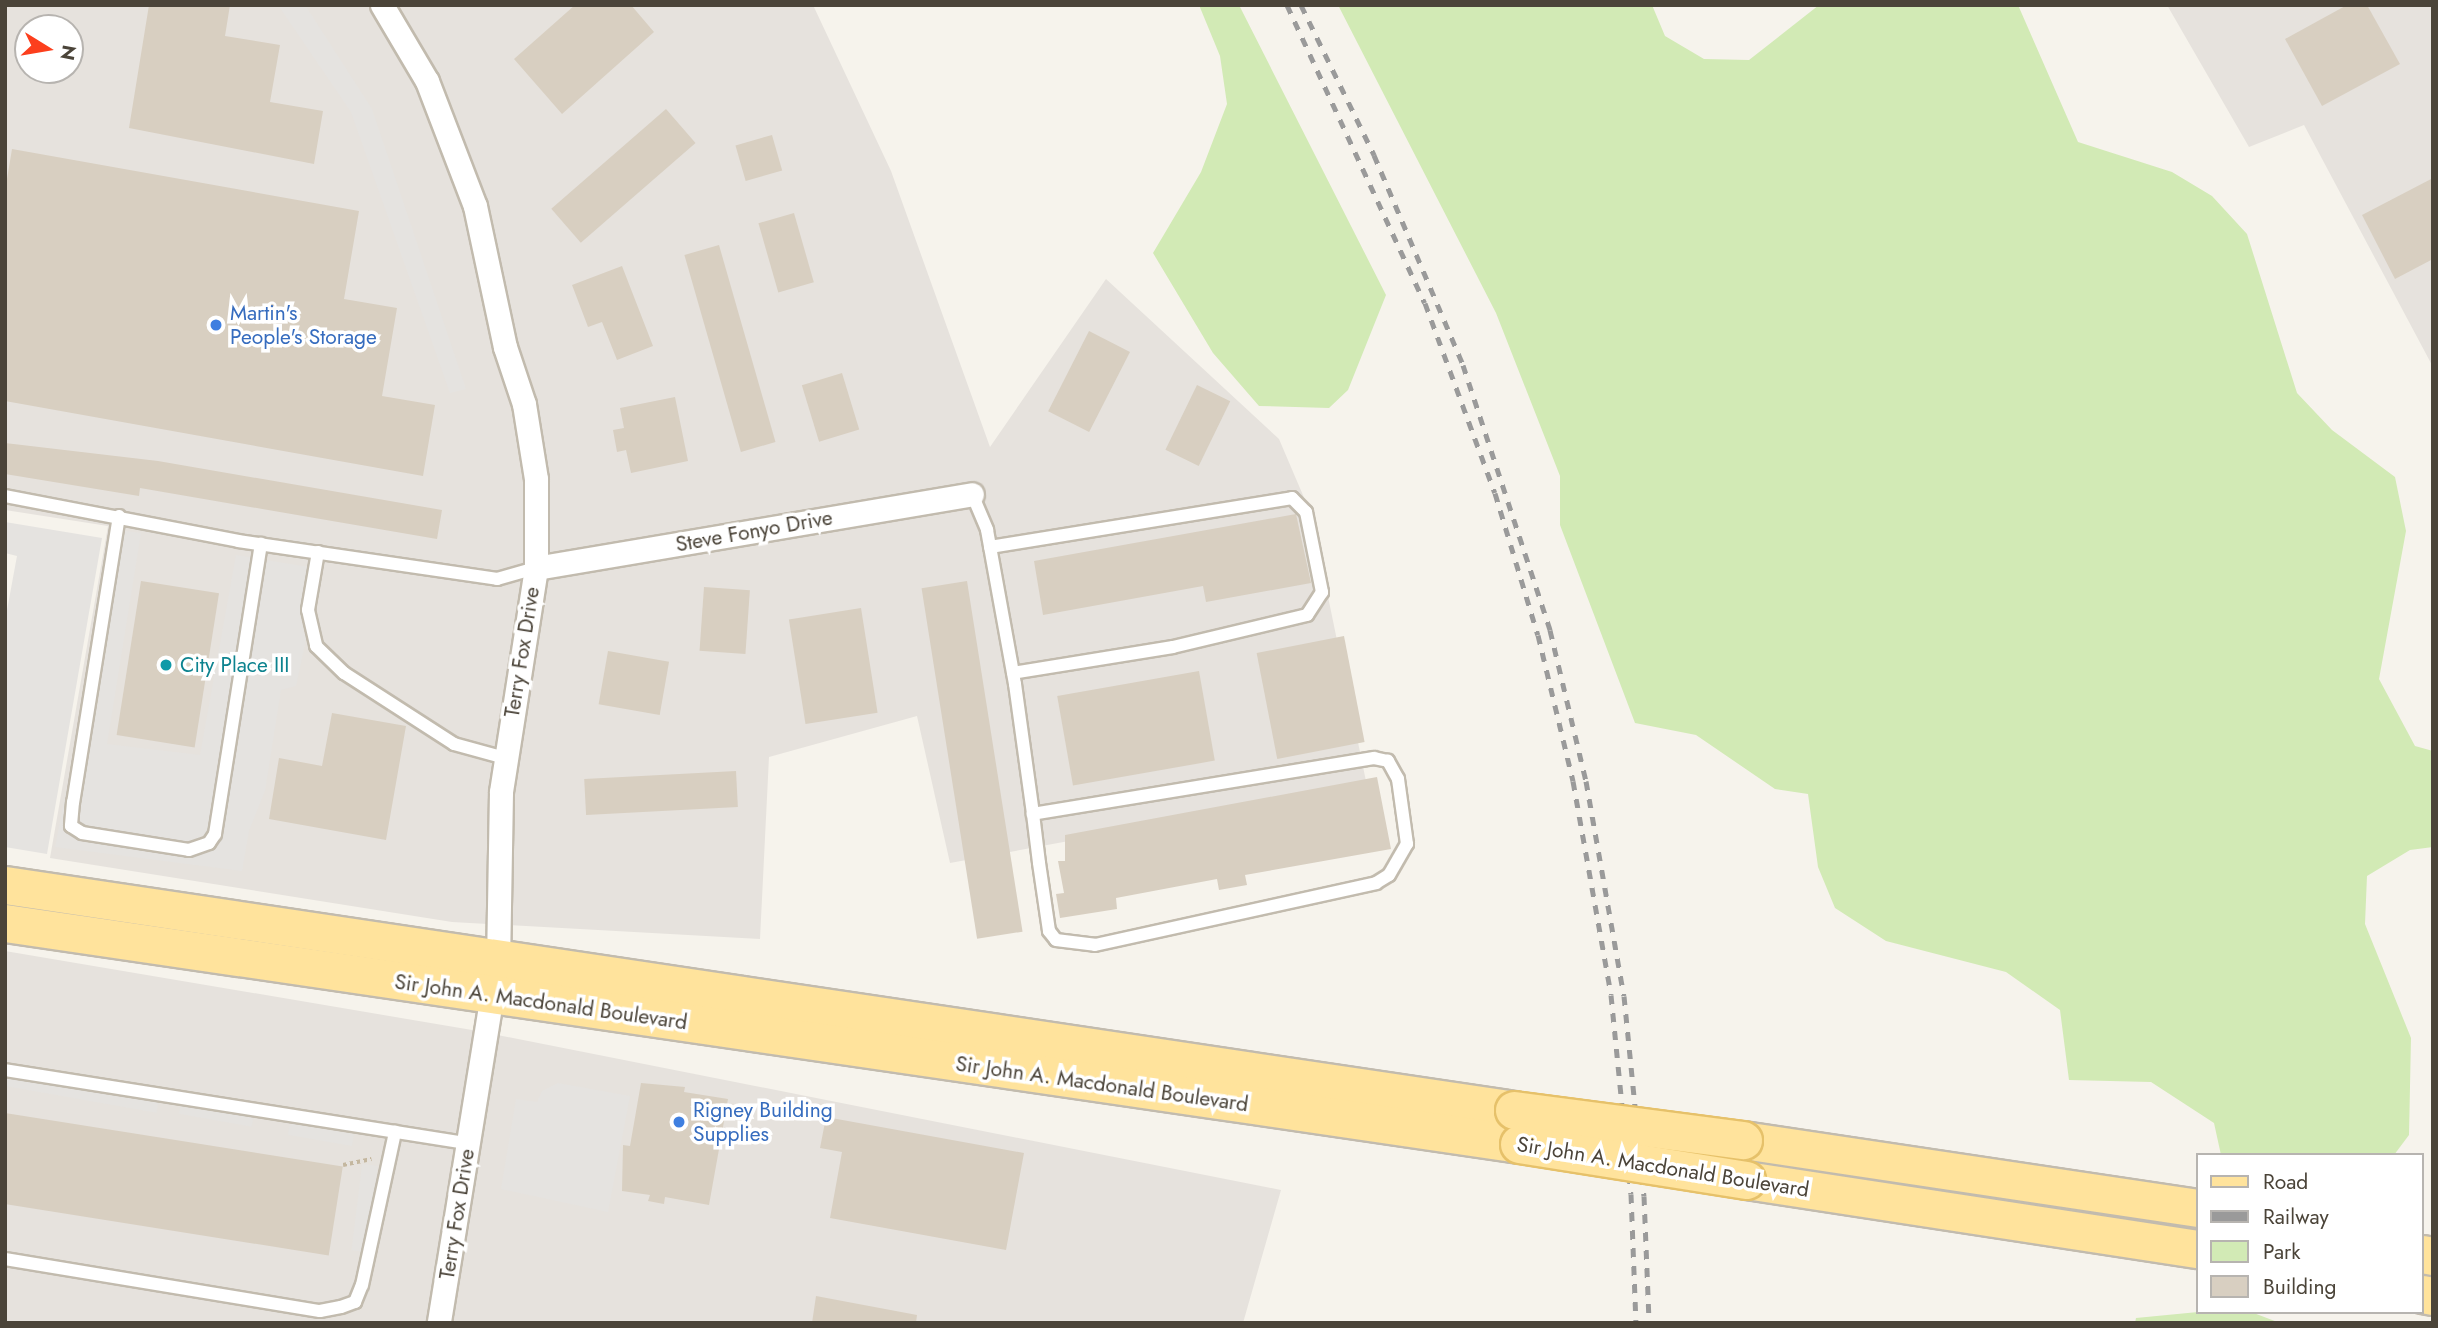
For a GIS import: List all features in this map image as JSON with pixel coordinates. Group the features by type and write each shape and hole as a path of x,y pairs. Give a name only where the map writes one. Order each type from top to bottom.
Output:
{"main road":[{"name":"Sir John A. Macdonald Boulevard","path":"5,885 498,957 1516,1127 1746,1181 2196,1249"},
{"name":"Sir John A. Macdonald Boulevard","path":"5,923 492,995 1516,1127 1743,1140 2196,1208"}],"street":[{"name":"Terry Fox Drive","path":"382,5 427,81 475,206 505,348 524,404 536,480 536,568 505,758 498,957 439,1323"},
{"name":"Steve Fonyo Drive","path":"536,568 972,494"}],"lane":[{"path":"972,494 990,547 1013,673 1032,814 1049,931 1070,946 1376,883 1389,875 1407,844 1398,779 1388,761 1374,758 1032,814"},
{"path":"5,496 261,544 497,579 536,568"},
{"path":"990,547 1292,498 1306,512 1320,577 1322,592 1307,615 1173,647 1013,673"},
{"path":"119,516 72,802 71,826 92,835 189,850 215,834 261,544"},
{"path":"318,552 308,610 316,646 344,673 454,744 505,758"},
{"path":"5,1070 468,1143"},
{"path":"5,1259 320,1311 341,1307 355,1302 362,1285 395,1132"}],"path":[{"path":"342,1165 370,1159"}],"shaded area":[{"path":"5,5 813,5 891,171 990,447 1106,279 1279,439 1311,514 1367,786 950,863 917,716 769,757 760,939 452,922 50,858 108,526 5,510"},
{"path":"278,5 305,5 372,109 466,389 450,393 351,112"},
{"path":"2167,5 2433,5 2433,367 2304,125 2249,147"},
{"path":"5,522 102,538 47,854 5,847 5,621 17,556 5,553"},
{"path":"117,530 141,533 107,744 200,755 236,555 321,569 296,686 281,690 265,791 249,831 242,871 55,847"},
{"path":"5,951 472,1030 1281,1190 1243,1323 5,1323"},
{"path":"6,1074 159,1101 157,1113 5,1086"},
{"path":"558,1083 630,1096 608,1212 501,1189 516,1099 537,1102 542,1091"},
{"path":"181,1102 254,1115 252,1127 179,1114"},
{"path":"290,1123 354,1134 352,1146 288,1135"},
{"path":"362,1164 378,1166 367,1252 351,1250"}],"green space":[{"path":"1199,5 1239,5 1386,295 1348,390 1329,408 1259,406 1213,353 1153,253 1201,172 1227,104 1220,56"},
{"path":"1338,5 1652,5 1665,36 1704,59 1749,60 1819,5 2018,5 2078,142 2172,172 2212,196 2247,234 2297,393 2332,430 2395,477 2406,531 2379,679 2415,746 2433,751 2433,847 2410,850 2367,876 2365,924 2411,1038 2409,1135 2396,1153 2221,1153 2214,1123 2151,1082 2069,1080 2060,1010 2006,972 1886,941 1835,908 1818,867 1808,794 1775,789 1696,735 1635,723 1560,525 1560,476 1496,313"},
{"path":"2196,1312 2256,1314 2280,1323 2135,1323 2136,1318"}],"building":[{"path":"149,5 230,5 225,36 280,45 270,102 323,111 314,164 129,128"},
{"path":"575,5 631,5 654,32 562,114 514,59"},
{"path":"2347,5 2367,5 2400,64 2322,106 2285,39"},
{"path":"666,109 696,143 581,243 551,209"},
{"path":"772,135 782,171 746,181 735,145"},
{"path":"12,149 359,211 344,299 397,308 382,396 435,405 423,476 5,401 5,191"},
{"path":"2433,178 2433,259 2395,279 2362,215"},
{"path":"794,213 814,282 778,292 758,223"},
{"path":"719,245 776,442 741,452 684,255"},
{"path":"622,266 653,346 617,360 602,322 588,327 572,285"},
{"path":"1089,331 1130,352 1089,432 1048,411"},
{"path":"842,373 859,429 819,442 802,385"},
{"path":"1197,385 1230,401 1199,466 1165,450"},
{"path":"675,397 688,461 631,473 626,450 617,452 613,430 624,428 620,408"},
{"path":"5,443 158,461 442,510 437,539 140,488 139,496 5,474"},
{"path":"1296,514 1311,583 1206,602 1203,586 1043,615 1034,561"},
{"name":"City Place III","path":"141,581 219,593 195,747 117,735"},
{"path":"967,581 1023,932 977,939 922,588"},
{"path":"704,587 750,590 745,654 700,651"},
{"path":"861,608 878,713 805,724 789,619"},
{"path":"1344,636 1365,742 1277,759 1257,653"},
{"path":"608,651 669,662 660,715 599,704"},
{"path":"1199,671 1215,761 1073,786 1057,696"},
{"path":"332,713 406,726 386,840 269,819 279,758 322,766"},
{"path":"736,771 738,807 586,815 584,779"},
{"path":"1377,777 1391,849 1245,875 1247,885 1219,890 1217,879 1116,898 1117,909 1060,918 1056,894 1064,893 1058,861 1065,861 1065,835"},
{"name":"Rigney Building Supplies","path":"641,1083 685,1087 684,1092 728,1099 709,1205 665,1197 664,1204 648,1201 650,1195 622,1191 623,1145 630,1146"},
{"path":"5,1113 343,1167 329,1255 5,1204"},
{"path":"826,1117 1024,1153 1006,1250 830,1218 842,1152 820,1148"},
{"path":"816,1296 917,1315 916,1323 812,1323"}],"railway":[{"path":"1287,5 1425,303 1495,493 1538,635 1573,781 1611,995 1631,1194 1636,1323"},
{"path":"1301,5 1374,155 1463,365 1550,630 1586,781 1624,996 1644,1196 1649,1323"}],"place":[{"name":"Martin's People's Storage","path":"216,325"},
{"name":"City Place III","path":"166,665"},
{"name":"Rigney Building Supplies","path":"679,1122"}]}
